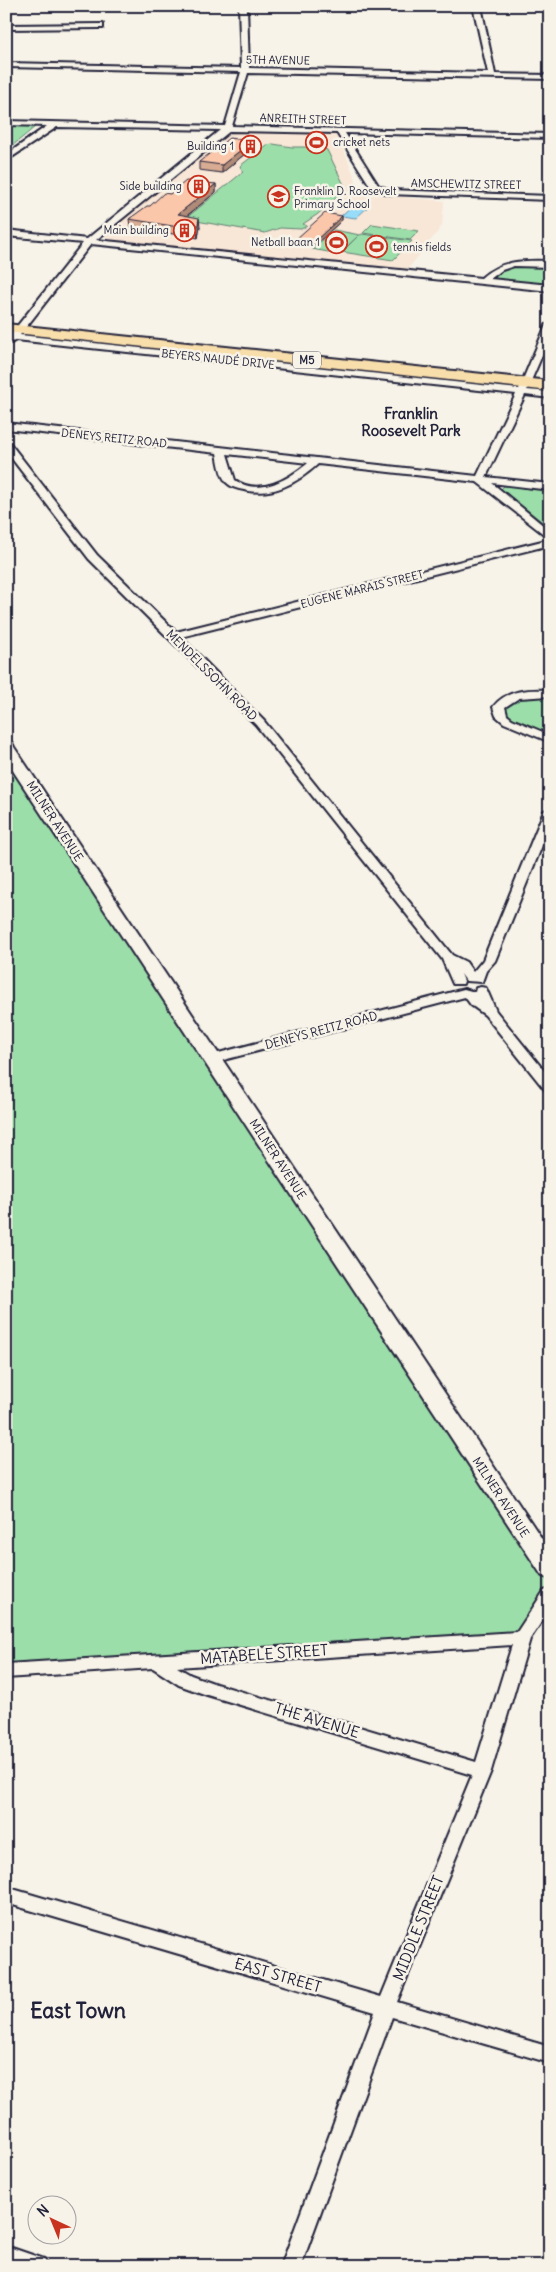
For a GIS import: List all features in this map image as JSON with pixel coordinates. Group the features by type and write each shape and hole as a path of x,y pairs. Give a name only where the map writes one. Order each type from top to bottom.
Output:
{"main road":[{"name":"BEYERS NAUDÉ DRIVE","path":"6,318 14,330 550,386"},
{"name":"BEYERS NAUDÉ DRIVE","path":"526,383 550,375"},
{"name":"MILNER AVENUE","path":"8,751 550,1570"}],"street":[{"path":"6,346 14,330 88,242 228,128 245,70 243,6"},
{"path":"477,6 492,76"},
{"path":"6,27 100,26"},
{"name":"5TH AVENUE","path":"6,65 550,77"},
{"name":"ANREITH STREET","path":"6,123 550,136"},
{"path":"6,159 55,124"},
{"name":"AMSCHEWITZ STREET","path":"340,131 375,186 383,191 403,194 550,198"},
{"path":"6,233 550,288"},
{"path":"484,280 496,269 506,264 550,264"},
{"path":"550,324 526,383 480,479 550,536"},
{"name":"BEYERS NAUDÉ DRIVE","path":"14,330 526,383 550,395"},
{"name":"DENEYS REITZ ROAD","path":"6,426 550,487"},
{"name":"MENDELSSOHN ROAD","path":"6,444 93,557 250,711 470,986 476,1002 490,1012 550,1087"},
{"path":"221,450 230,481 249,489 267,489 282,485 298,476 316,461"},
{"name":"EUGENE MARAIS STREET","path":"173,636 550,542"},
{"path":"550,693 516,695 507,699 499,707 502,716 508,721 550,739"},
{"path":"470,986 490,970 489,961 550,811"},
{"name":"DENEYS REITZ ROAD","path":"212,1059 431,1002 470,986"},
{"name":"MIDDLE STREET","path":"291,2266 386,2007 482,1771 522,1638 550,1595"},
{"name":"MATABELE STREET","path":"6,1671 522,1638"},
{"name":"THE AVENUE","path":"155,1661 185,1680 213,1690 278,1708 482,1771"},
{"name":"EAST STREET","path":"6,1895 550,2056"},
{"path":"6,2255 37,2266"}],"shaded area":[{"name":"Franklin D. Roosevelt Primary School","path":"233,130 330,133 338,136 359,188 367,194 444,201 442,226 408,269 109,240 104,235"}],"green space":[{"path":"6,126 35,127 6,151"},
{"path":"267,145 292,147 322,147 327,150 346,189 318,214 303,224 307,226 301,229 280,228 265,233 185,219 243,172 240,166"},
{"path":"372,224 419,231 410,240 363,233"},
{"name":"tennis fields","path":"334,230 412,241 393,260 342,252 359,235 339,254 312,249"},
{"path":"513,265 550,266 550,285 500,280 494,277 501,269"},
{"path":"505,485 550,489 550,528 501,489"},
{"path":"550,695 550,733 513,719 505,709 506,704 518,697"},
{"path":"6,753 550,1570 550,1595 522,1638 6,1668"}],"water":[{"path":"356,202 370,205 356,218 341,216"}],"building":[{"path":"229,138 252,141 222,165 199,162"},
{"path":"186,181 216,184 178,214 199,218 197,230 129,219 147,206 150,206 164,193 170,194"},
{"path":"325,213 342,216 314,242 296,239"}],"place":[{"name":"cricket nets","path":"317,142"},
{"name":"Building 1","path":"250,146"},
{"name":"Side building","path":"198,186"},
{"name":"Franklin D. Roosevelt Primary School","path":"278,197"},
{"name":"Main building","path":"185,230"},
{"name":"Netball baan 1","path":"336,242"},
{"name":"tennis fields","path":"377,247"}],"district":[{"name":"Franklin Roosevelt Park","path":"411,422"},
{"name":"East Town","path":"78,2010"}]}
